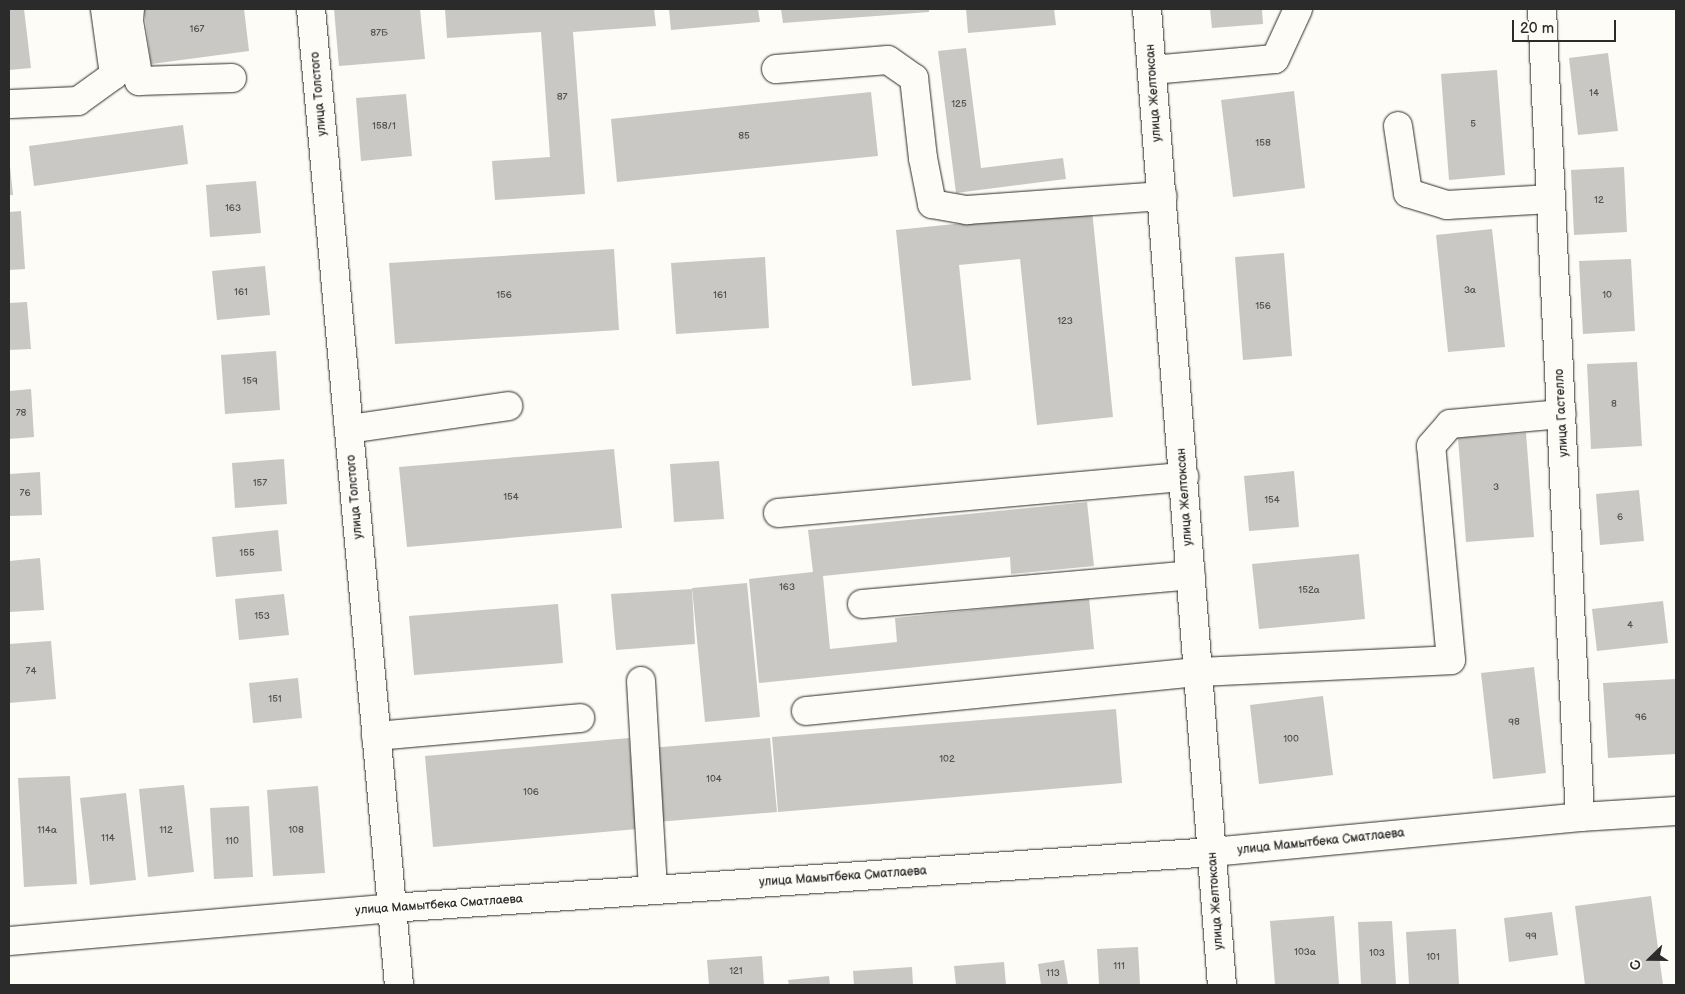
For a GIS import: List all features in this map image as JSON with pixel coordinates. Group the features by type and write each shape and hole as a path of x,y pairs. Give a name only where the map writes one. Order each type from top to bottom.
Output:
{"street":[{"path":"10,104 78,102 114,75 105,9"},
{"path":"130,9 129,21 139,81 232,78"},
{"name":"улица Толстого","path":"311,9 399,985"},
{"name":"улица Желтоксан","path":"1147,9 1222,985"},
{"path":"1152,70 1275,59 1298,9"},
{"name":"улица Гастелло","path":"1542,9 1580,817"},
{"path":"776,69 888,60 914,78 923,158 932,204 967,210 1162,196"},
{"path":"1398,126 1408,193 1447,205 1551,199"},
{"path":"348,429 508,406"},
{"path":"806,711 1198,672 1451,660 1431,446 1450,424 1562,414"},
{"path":"778,513 1184,477"},
{"path":"862,604 1191,575"},
{"path":"641,681 653,890"},
{"path":"376,736 580,718"},
{"name":"улица Мамытбека Сматлаева","path":"9,941 391,908 1212,852 1580,817 1676,811"}],"building":[{"path":"9,9 24,9 31,68 9,70"},
{"path":"144,9 244,9 249,51 151,64"},
{"path":"334,9 420,9 425,59 339,66"},
{"path":"445,9 654,9 656,26 573,32 585,194 495,200 492,161 550,157 541,32 447,38"},
{"path":"669,9 758,9 760,22 671,30"},
{"path":"781,9 929,9 929,12 783,23"},
{"path":"966,9 1054,9 1056,25 968,33"},
{"path":"1210,9 1262,9 1263,24 1212,28"},
{"path":"966,48 981,168 1063,158 1066,179 956,193 938,51"},
{"path":"1608,53 1618,131 1578,135 1569,58"},
{"path":"1497,70 1505,175 1449,180 1441,74"},
{"path":"1294,91 1305,188 1233,197 1221,100"},
{"path":"871,92 878,156 617,182 611,119"},
{"path":"406,94 412,156 361,161 356,98"},
{"path":"183,125 188,164 34,186 29,146"},
{"path":"9,156 13,195 9,195"},
{"path":"1624,167 1627,232 1574,235 1571,170"},
{"path":"256,181 261,233 210,237 206,185"},
{"path":"1092,210 1113,417 1037,425 1020,259 959,265 971,380 912,386 896,230"},
{"path":"21,211 25,269 9,270 9,212"},
{"path":"1492,229 1505,347 1448,352 1436,235"},
{"path":"614,249 619,330 395,344 389,263"},
{"path":"1284,253 1292,356 1243,360 1235,257"},
{"path":"765,257 769,328 676,334 671,263"},
{"path":"1631,259 1635,331 1583,334 1579,261"},
{"path":"265,266 270,315 217,320 212,271"},
{"path":"27,302 31,349 9,350 9,303"},
{"path":"276,351 280,410 225,414 221,355"},
{"path":"1637,362 1642,446 1591,449 1587,364"},
{"path":"31,389 34,437 9,439 9,391"},
{"path":"1526,433 1534,537 1466,542 1458,438"},
{"path":"614,449 622,528 407,547 399,467"},
{"path":"284,459 287,504 235,508 232,463"},
{"path":"719,461 724,519 674,522 670,464"},
{"path":"1294,471 1299,527 1249,531 1244,476"},
{"path":"40,472 42,515 9,516 9,474"},
{"path":"1639,490 1644,541 1600,545 1596,494"},
{"path":"1087,502 1094,566 1011,574 1010,557 823,576 830,649 897,642 895,618 1089,598 1094,649 759,683 749,579 813,572 808,530"},
{"path":"278,530 282,571 216,577 212,537"},
{"path":"1359,554 1365,619 1259,629 1252,564"},
{"path":"40,558 44,610 9,612 9,561"},
{"path":"747,583 760,717 705,722 692,588"},
{"path":"692,589 695,644 616,650 611,594"},
{"path":"284,594 289,635 239,640 235,599"},
{"path":"1663,601 1668,643 1597,651 1592,609"},
{"path":"558,604 563,663 414,675 409,616"},
{"path":"51,641 56,699 9,703 9,644"},
{"path":"1534,667 1546,773 1493,779 1481,673"},
{"path":"298,678 302,718 253,723 249,683"},
{"path":"1676,679 1676,754 1608,758 1603,683"},
{"path":"1323,696 1333,775 1259,784 1250,705"},
{"path":"1116,709 1122,783 778,812 772,737"},
{"path":"629,738 637,829 433,847 425,756"},
{"path":"770,738 777,812 657,822 650,748"},
{"path":"70,776 77,884 24,887 18,778"},
{"path":"184,785 194,872 148,877 139,789"},
{"path":"318,786 325,873 273,876 267,790"},
{"path":"126,793 136,880 90,885 80,798"},
{"path":"249,806 253,877 214,879 210,808"},
{"path":"1651,896 1663,985 1585,985 1575,906"},
{"path":"1552,912 1558,955 1509,962 1504,918"},
{"path":"1334,916 1339,985 1275,985 1270,921"},
{"path":"1392,921 1396,985 1361,985 1358,922"},
{"path":"1456,929 1459,985 1409,985 1406,932"},
{"path":"1138,947 1140,985 1099,985 1097,949"},
{"path":"762,956 764,985 709,985 707,960"},
{"path":"1064,960 1068,985 1041,985 1038,964"},
{"path":"1004,962 1006,985 956,985 954,966"},
{"path":"912,967 913,985 854,985 853,971"},
{"path":"829,976 830,985 789,985 788,980"}]}
